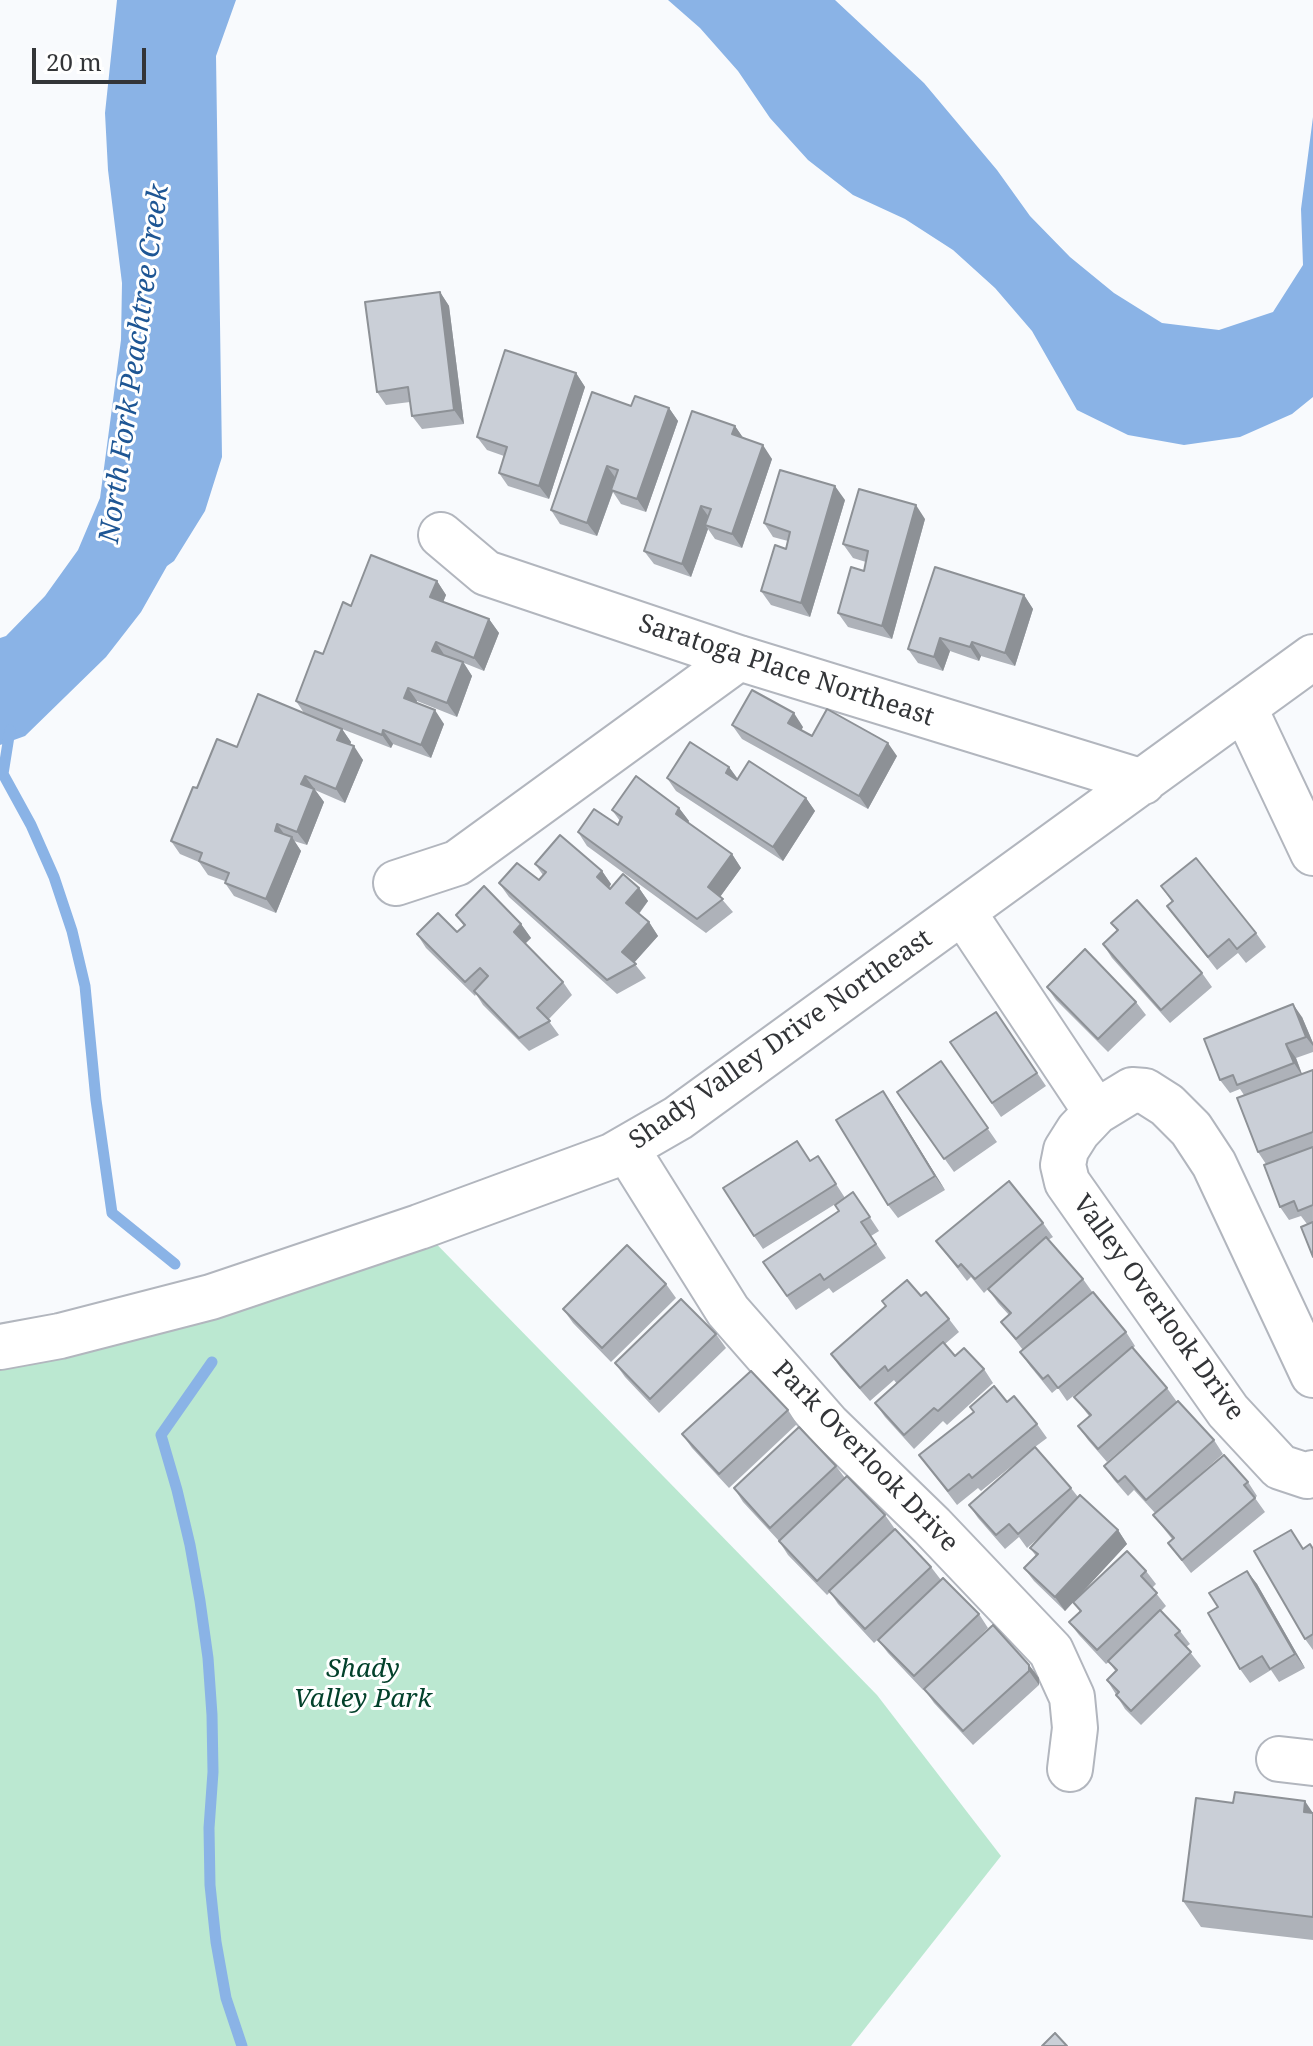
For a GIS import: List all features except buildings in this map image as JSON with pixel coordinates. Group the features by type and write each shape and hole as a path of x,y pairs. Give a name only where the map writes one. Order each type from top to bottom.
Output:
{"street":[{"name":"Saratoga Place Northeast","path":"441,535 486,573 739,658 1143,782"},
{"name":"Shady Valley Drive Northeast","path":"0,1347 60,1336 211,1297 419,1227 612,1156 678,1118 1313,657"},
{"path":"396,883 457,863 739,658"},
{"path":"1244,707 1313,853"},
{"path":"963,912 1096,1112"},
{"name":"Valley Overlook Drive","path":"1313,1375 1214,1164 1191,1129 1167,1105 1145,1091 1132,1090 1096,1112 1066,1150 1063,1165 1067,1182 1228,1411 1280,1467 1307,1476 1313,1473"},
{"name":"Park Overlook Drive","path":"626,1148 728,1311 828,1425 932,1526 1051,1651 1072,1697 1075,1728 1070,1769"}],"green space":[{"name":"Shady Valley Park","path":"413,1220 877,1695 1001,1856 851,2046 0,2046 0,1331"}],"water":[{"name":"North Fork Peachtree Creek","path":"117,0 236,0 216,56 222,457 205,511 174,561 167,566 141,612 106,657 25,736 0,745 0,638 6,636 45,596 78,550 100,498 121,340 122,283 108,170 105,113"},
{"path":"668,0 835,0 924,83 997,170 1030,216 1070,257 1114,293 1162,323 1219,330 1273,312 1303,265 1301,209 1313,117 1313,397 1292,414 1240,437 1184,445 1128,435 1077,410 1032,331 995,288 953,250 905,219 853,195 808,160 770,118 738,71 700,28"}],"waterway":[{"path":"10,730 3,774 31,825 54,877 72,931 85,986 96,1100 112,1213 175,1264"},
{"path":"212,1362 161,1435 190,1545 208,1658 213,1772 209,1828 210,1885 226,1998 242,2046"}]}
